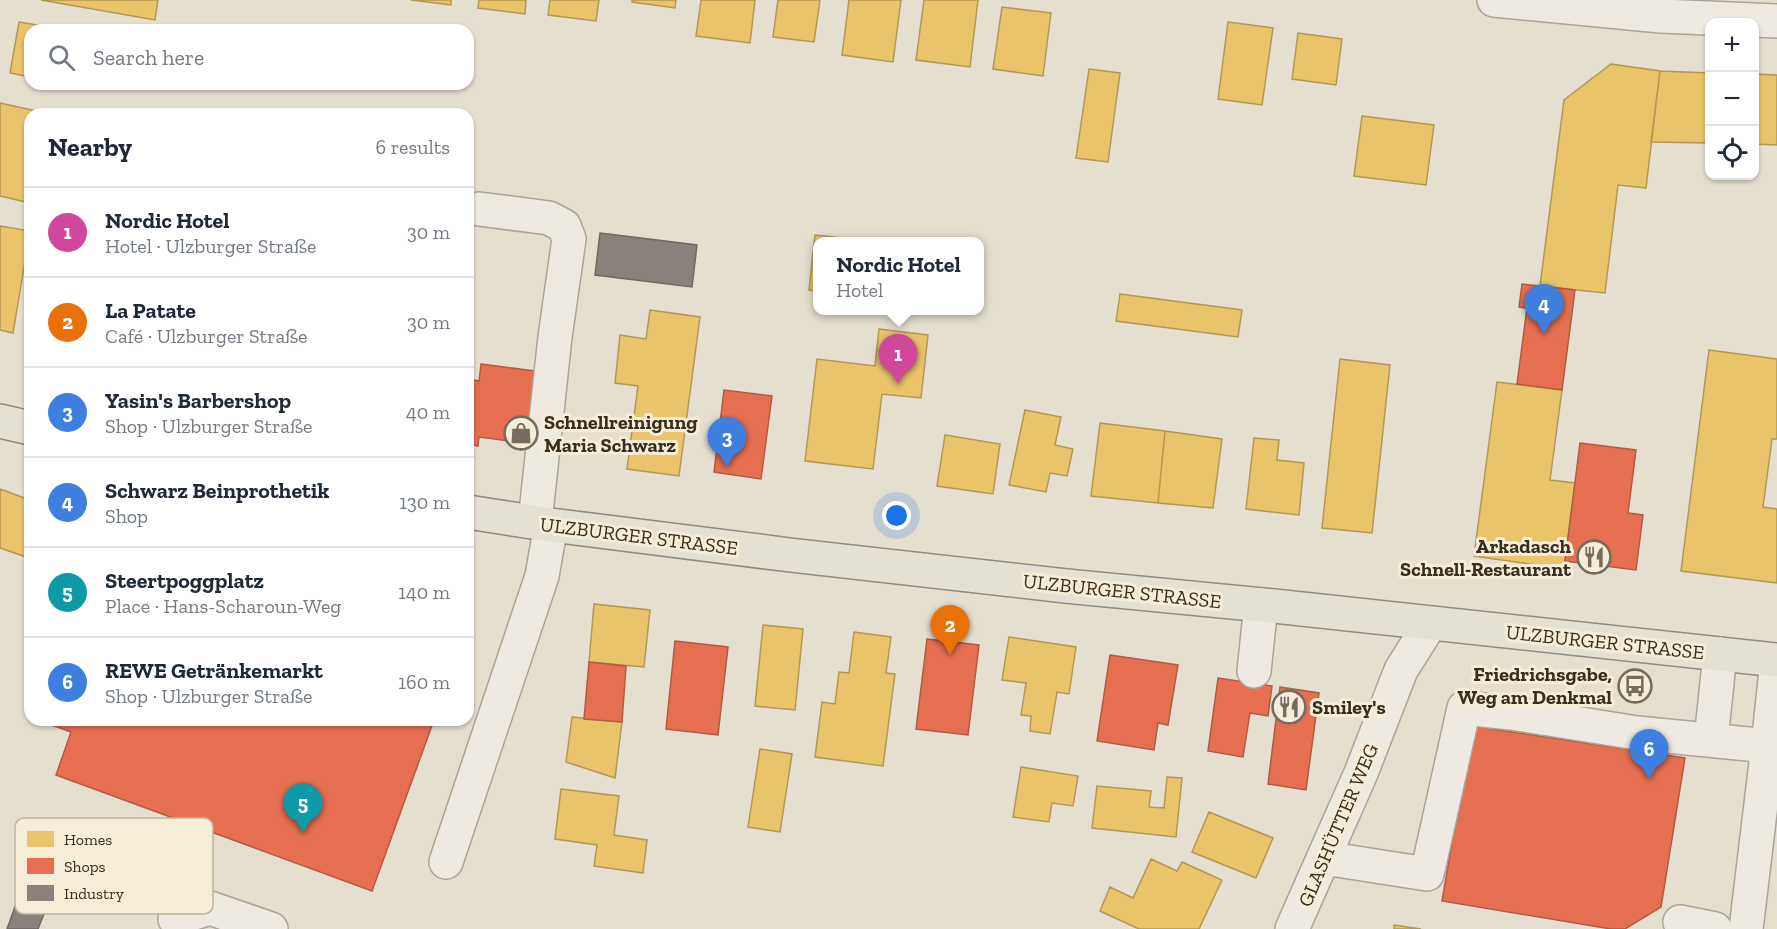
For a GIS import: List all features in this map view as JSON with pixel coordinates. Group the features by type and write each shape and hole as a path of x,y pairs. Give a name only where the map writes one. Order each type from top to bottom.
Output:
{"main road":[{"path":"0,421 24,427"},
{"name":"ULZBURGER STRASSE","path":"474,513 543,524 790,555 1777,661"}],"street":[{"path":"1509,1 1661,16 1777,21"},
{"path":"446,862 542,576 543,524 555,337 569,239 564,226 549,218 480,209"},
{"path":"1254,671 1261,605"},
{"name":"GLASHÜTTER WEG","path":"1292,929 1361,773 1401,670 1430,624"},
{"path":"1711,740 1720,654"},
{"path":"1746,929 1777,661"},
{"path":"1324,858 1427,874 1464,708 1637,733 1768,746"},
{"path":"213,909 271,929"},
{"path":"175,919 191,914"},
{"path":"1680,922 1715,929"}],"building: Homes":[{"path":"41,0 158,0 155,20"},
{"path":"411,0 451,0 451,5"},
{"path":"479,0 526,0 525,14 478,8"},
{"path":"550,0 599,0 596,21 548,15"},
{"path":"632,0 676,0 675,8 632,2"},
{"path":"701,0 755,0 750,43 696,36"},
{"path":"778,0 820,0 814,42 773,37"},
{"path":"849,0 901,0 893,62 842,55"},
{"path":"924,0 978,0 970,67 916,60"},
{"path":"1002,7 1051,13 1043,76 993,69"},
{"path":"19,22 31,24 24,24 24,76 10,73"},
{"path":"1228,22 1273,28 1262,105 1218,99"},
{"path":"1298,33 1342,39 1336,85 1292,79"},
{"path":"1611,64 1660,71 1646,188 1618,185 1605,293 1540,286 1564,100"},
{"path":"1089,69 1120,73 1108,162 1076,158"},
{"path":"1660,71 1705,73 1705,143 1651,142"},
{"path":"1759,74 1777,75 1777,145 1759,144"},
{"path":"0,103 24,108 24,202 0,196"},
{"path":"1362,116 1434,125 1426,185 1354,176"},
{"path":"0,226 24,230 24,267 13,333 0,330"},
{"path":"813,253 813,290 809,290"},
{"path":"1120,294 1242,310 1238,337 1116,321"},
{"path":"650,310 700,317 679,476 627,469 638,386 615,383 620,335 646,339"},
{"path":"879,329 928,335 921,398 882,394 873,469 805,461 817,359 875,366"},
{"path":"1709,350 1777,359 1777,439 1772,439 1763,507 1777,509 1777,583 1681,571"},
{"path":"1340,359 1390,365 1372,533 1322,528"},
{"path":"1497,382 1562,390 1550,480 1575,483 1564,569 1474,556"},
{"path":"1025,410 1061,417 1055,445 1073,449 1067,476 1050,473 1046,492 1009,485"},
{"path":"1100,423 1165,431 1158,503 1091,496"},
{"path":"1165,431 1222,439 1213,508 1158,503"},
{"path":"945,435 1000,444 993,494 937,486"},
{"path":"1254,438 1279,440 1277,460 1304,463 1299,515 1246,509"},
{"path":"0,489 24,498 24,556 0,548"},
{"path":"594,604 650,610 644,667 589,662"},
{"path":"763,625 803,629 795,710 755,706"},
{"path":"854,632 891,637 886,673 895,674 883,766 815,757 822,702 835,704 839,672 849,673"},
{"path":"1009,637 1076,647 1069,694 1057,692 1050,734 1030,731 1031,716 1021,715 1026,683 1002,680"},
{"path":"572,717 622,722 615,778 566,762"},
{"path":"760,749 792,754 780,832 748,827"},
{"path":"1021,767 1078,776 1073,806 1052,803 1049,822 1013,817"},
{"path":"1167,777 1182,778 1176,837 1092,828 1097,786 1151,791 1149,807 1164,808"},
{"path":"561,789 619,796 614,835 647,840 643,873 594,866 597,845 555,839"},
{"path":"1209,812 1273,838 1256,878 1192,852"},
{"path":"1151,859 1177,871 1182,862 1222,880 1199,929 1139,929 1100,911 1110,887 1133,898"},
{"path":"1394,925 1421,929 1394,929"}],"building: Shops":[{"path":"1522,284 1575,290 1562,390 1517,384 1527,308 1519,307"},
{"path":"481,364 543,372 534,444 479,437 478,446 474,445 474,380 479,381"},
{"path":"724,390 772,396 761,479 714,472"},
{"path":"1580,443 1636,450 1628,513 1643,515 1636,570 1565,561"},
{"path":"927,639 979,645 968,735 916,729"},
{"path":"675,641 728,647 718,735 666,729"},
{"path":"1110,655 1178,665 1168,725 1158,723 1154,750 1097,741"},
{"path":"589,662 626,666 622,722 584,719"},
{"path":"1218,678 1272,686 1268,716 1250,713 1243,757 1208,751"},
{"path":"1280,687 1319,693 1306,790 1268,784"},
{"path":"54,726 432,726 372,891 213,833 213,818 173,818 56,775 71,732"},
{"path":"1472,726 1685,758 1661,907 1625,929 1611,929 1442,901"}],"building: Industry":[{"path":"600,233 697,245 692,287 595,275"},
{"path":"15,907 15,914 44,914 38,929 7,929"}],"place":[{"name":"Schwarz Beinprothetik","path":"1544,334"},
{"name":"Nordic Hotel","path":"898,384"},
{"name":"Schnellreinigung Maria Schwarz","path":"521,433"},
{"name":"Yasin's Barbershop","path":"727,467"},
{"name":"Arkadasch Schnell-Restaurant","path":"1594,557"},
{"name":"La Patate","path":"950,655"},
{"name":"Friedrichsgabe, Weg am Denkmal","path":"1635,686"},
{"name":"Smiley's","path":"1289,707"},
{"name":"REWE Getränkemarkt","path":"1649,779"},
{"name":"Steertpoggplatz","path":"303,833"}]}
